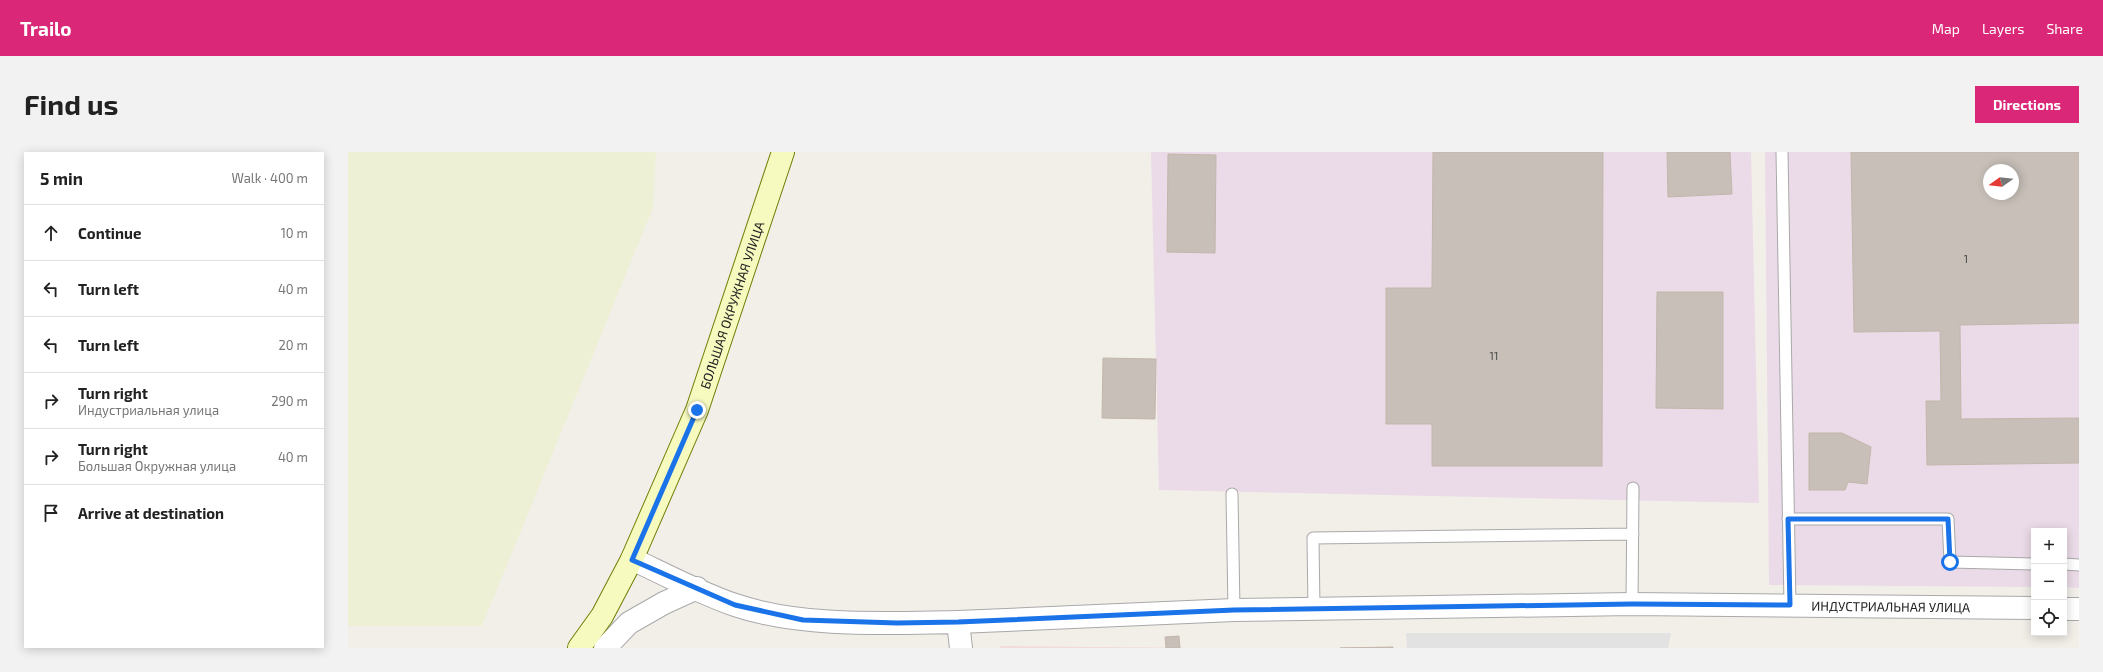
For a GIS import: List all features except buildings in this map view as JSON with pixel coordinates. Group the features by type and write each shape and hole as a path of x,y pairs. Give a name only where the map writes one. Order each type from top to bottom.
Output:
{"main road":[{"name":"БОЛЬШАЯ ОКРУЖНАЯ УЛИЦА","path":"579,648 602,616 632,560 697,410 784,152"}],"street":[{"name":"ИНДУСТРИАЛЬНАЯ УЛИЦА","path":"632,560 735,605 803,620 897,623 958,622 1234,610 1314,610 1632,604 2031,608"},
{"path":"605,648 629,623 664,603 697,588"},
{"path":"2067,609 2079,609"},
{"path":"958,622 961,648"}],"lane":[{"path":"1782,152 1790,605"},
{"path":"1632,604 1634,488"},
{"path":"1232,494 1234,610"},
{"path":"1788,519 1948,519 1950,562 2031,564"},
{"path":"1314,610 1313,538 1633,534"},
{"path":"2067,564 2079,565"}],"shaded area":[{"path":"1151,152 1751,152 1759,503 1159,490"},
{"path":"1765,152 2079,152 2079,588 2067,587 2067,528 2031,528 2031,587 1769,585"},
{"path":"1406,633 1671,633 1668,648 1407,648"},
{"path":"1000,646 1204,648 1001,648"}],"green space":[{"path":"348,152 656,152 653,208 482,626 348,626"}],"route":[{"path":"697,410 632,560 735,605 803,620 897,623 958,622 1234,610 1314,610 1632,604 1790,605 1788,519 1948,519 1950,562"}]}
